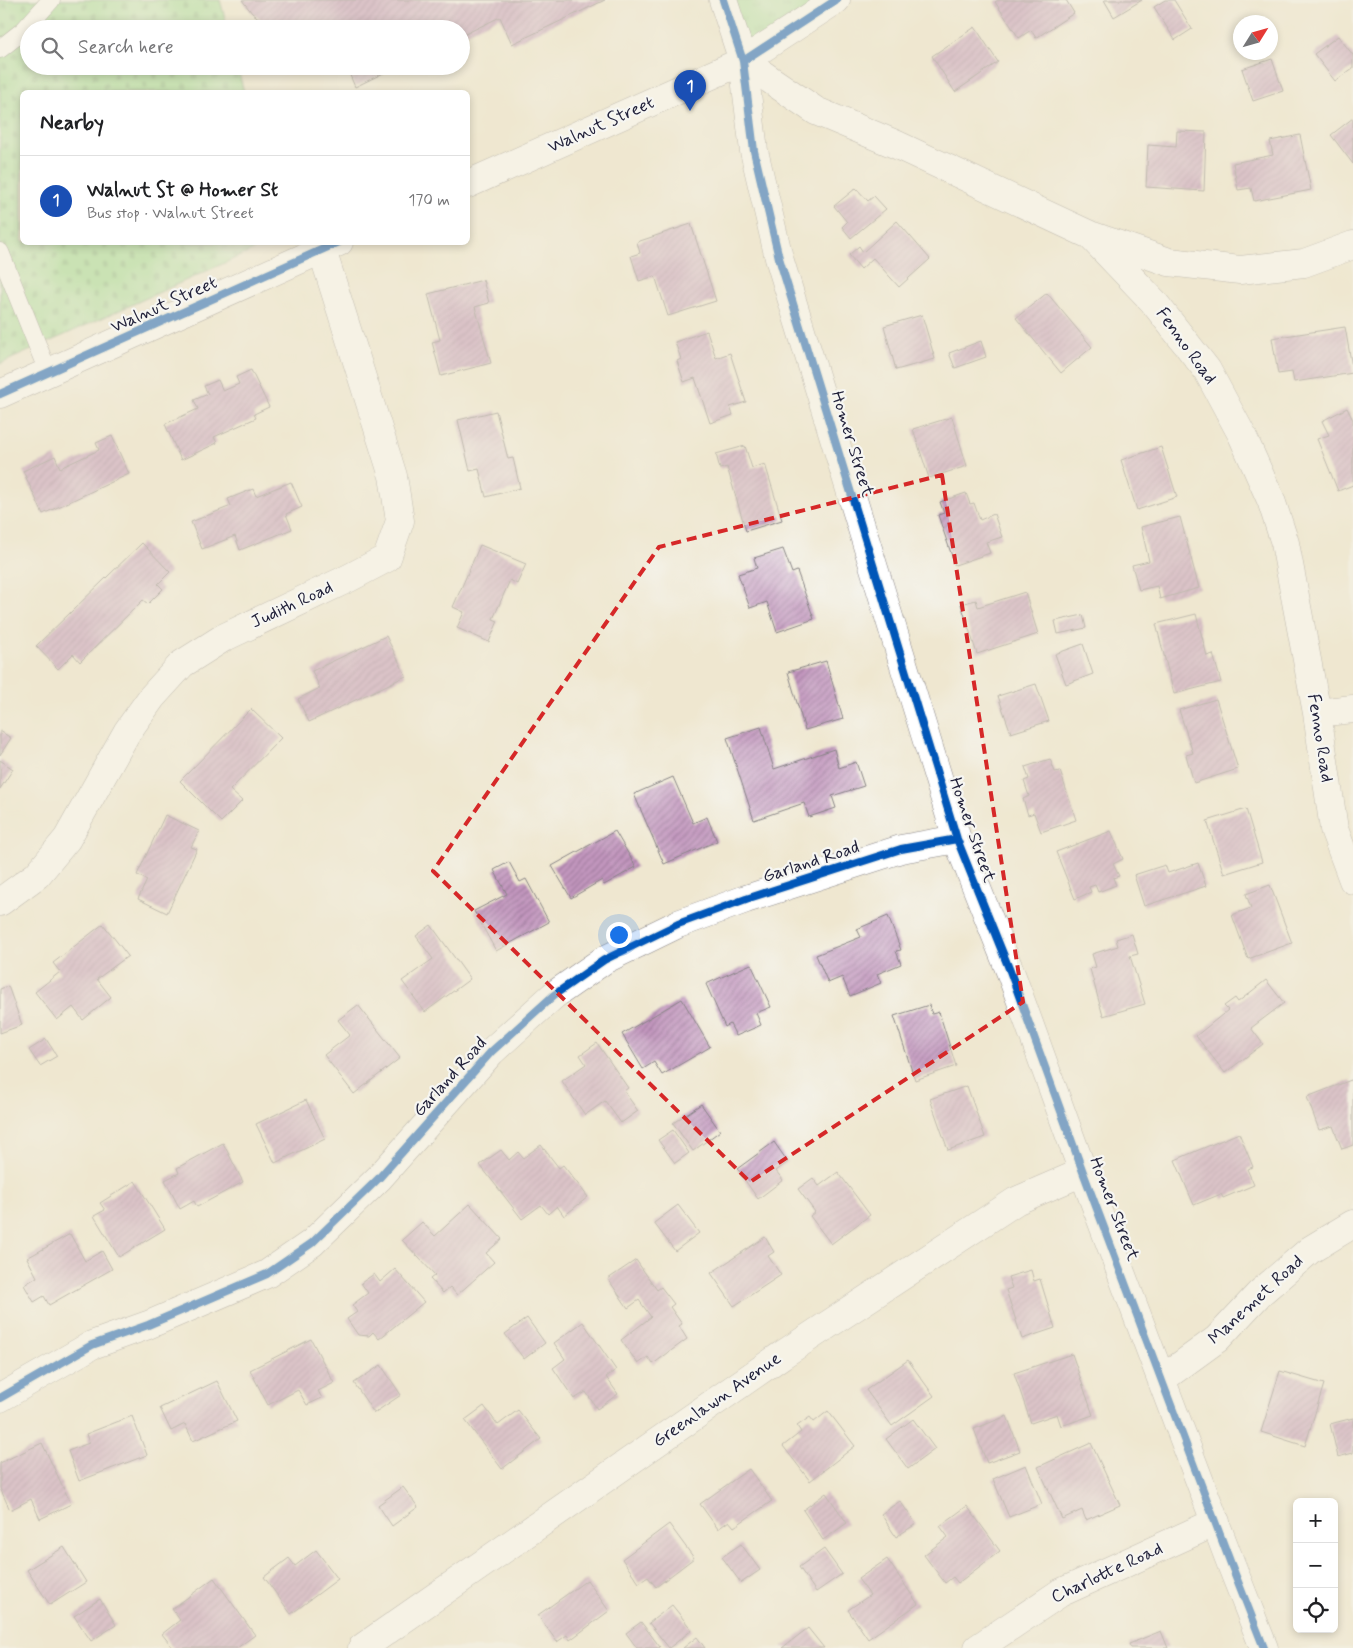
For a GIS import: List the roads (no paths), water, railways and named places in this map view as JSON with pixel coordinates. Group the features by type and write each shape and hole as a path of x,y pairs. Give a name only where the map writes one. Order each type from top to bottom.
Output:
{"street":[{"name":"Homer Street","path":"723,0 743,61 753,146 779,258 957,838 1010,971 1083,1172 1264,1648"},
{"name":"Walnut Street","path":"470,183 743,61 836,0"},
{"name":"Fenno Road","path":"743,61 816,111 895,144 1090,235 1153,301 1207,370 1242,436 1272,500 1285,543 1317,713 1334,829 1353,880"},
{"path":"1090,235 1169,262 1240,270 1304,262 1353,245"},
{"name":"Walnut Street","path":"0,394 330,246"},
{"name":"Judith Road","path":"0,902 37,874 66,839 127,732 152,697 182,664 223,638 387,558 400,521 393,476 330,246"},
{"path":"1317,713 1353,709"},
{"name":"Garland Road","path":"0,1398 92,1345 148,1325 267,1274 312,1243 379,1178 491,1052 554,995 604,960 678,924 746,899 901,849 957,838"},
{"name":"Greenlawn Avenue","path":"362,1648 791,1349 1016,1201 1083,1172"},
{"name":"Manemet Road","path":"1162,1379 1217,1339 1260,1293 1310,1250 1353,1224"},
{"name":"Charlotte Road","path":"978,1648 1060,1593 1216,1522"}],"lane":[{"path":"33,20 51,0"},
{"path":"0,49 20,33"},
{"path":"0,252 48,372"}],"place":[{"name":"Walnut St @ Homer St","path":"690,111"}]}
